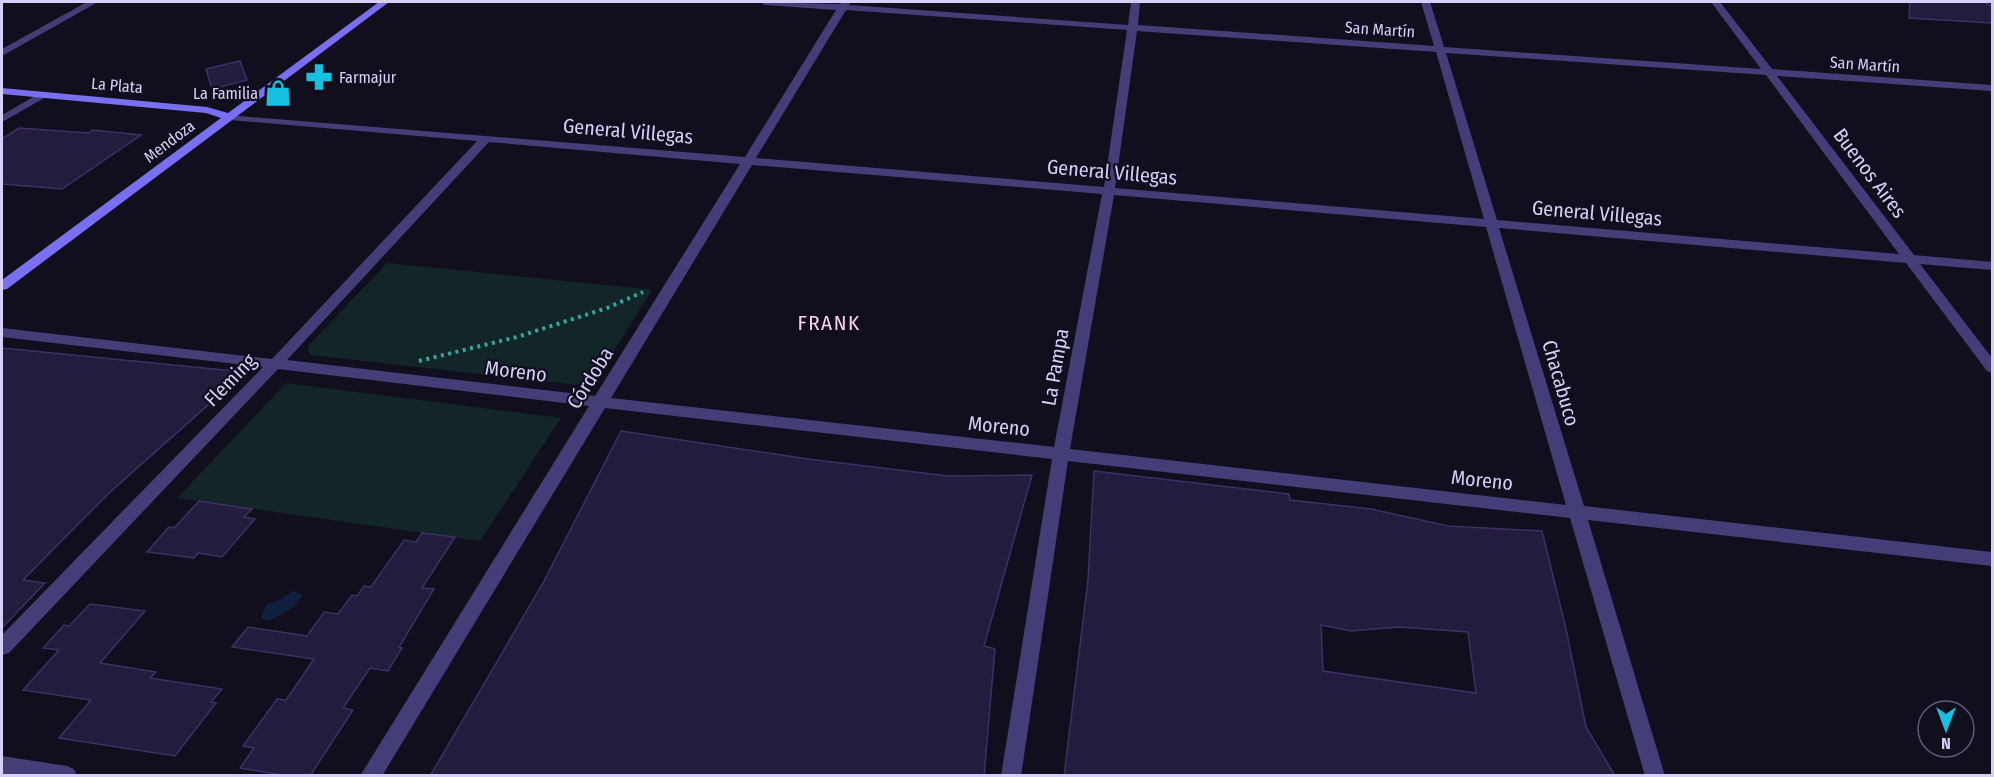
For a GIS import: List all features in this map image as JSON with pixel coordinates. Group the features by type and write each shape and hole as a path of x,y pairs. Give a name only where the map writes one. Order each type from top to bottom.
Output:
{"main road":[{"name":"Mendoza","path":"2,286 384,2"},
{"name":"La Plata","path":"2,91 207,110 229,117"}],"street":[{"path":"2,53 93,2"},
{"name":"San Martín","path":"765,2 845,4 1132,27 1992,88"},
{"name":"La Pampa","path":"1011,776 1061,454 1108,190 1137,2"},
{"name":"Chacabuco","path":"1426,2 1655,776"},
{"name":"Buenos Aires","path":"1716,2 1992,368"},
{"name":"Córdoba","path":"370,776 845,4"},
{"path":"2,119 42,95"},
{"name":"General Villegas","path":"229,117 1992,266"},
{"name":"Fleming","path":"2,647 275,364 486,139"},
{"name":"Moreno","path":"2,332 600,402 1992,558"},
{"path":"2,766 67,776"}],"path":[{"path":"416,362 517,337 617,305 636,297 646,289"}],"green space":[{"path":"387,263 652,290 598,376 577,385 311,355 308,346"},
{"path":"286,383 561,418 480,541 177,498"}],"water":[{"path":"293,591 303,595 292,607 268,621 261,618 266,605 280,600"}],"building":[{"path":"1910,2 1985,2 1992,7 1992,23 1909,18"},
{"path":"240,61 247,80 212,89 206,69"},
{"path":"19,128 89,133 93,130 141,135 62,189 2,184 2,139"},
{"path":"2,348 245,372 108,494 23,580 45,583 2,628"},
{"path":"621,431 808,459 948,476 1032,475 984,646 995,649 984,776 430,776 543,583"},
{"path":"1094,471 1289,494 1290,500 1371,509 1448,526 1542,531 1566,629 1586,727 1615,776 1064,776 1088,580","holes":["1321,625 1351,631 1399,627 1468,632 1476,693 1323,671"]},
{"path":"199,501 252,509 244,517 255,519 222,557 198,553 194,558 147,552 169,527 174,528"},
{"path":"422,533 455,537 422,588 434,589 399,647 402,648 388,671 370,668 343,708 353,710 310,776 288,776 240,768 254,748 243,746 277,699 286,700 314,659 232,647 248,627 307,636 324,612 338,614 352,595 357,596 364,586 371,587 404,540 416,542"},
{"path":"90,604 145,611 100,663 156,672 150,678 222,689 211,702 216,703 175,756 59,738 91,700 23,690 59,650 43,648 64,625 69,626"}],"place":[{"name":"Farmajur","path":"319,77"},
{"name":"La Familia","path":"278,93"}],"district":[{"name":"FRANK","path":"829,323"}]}
